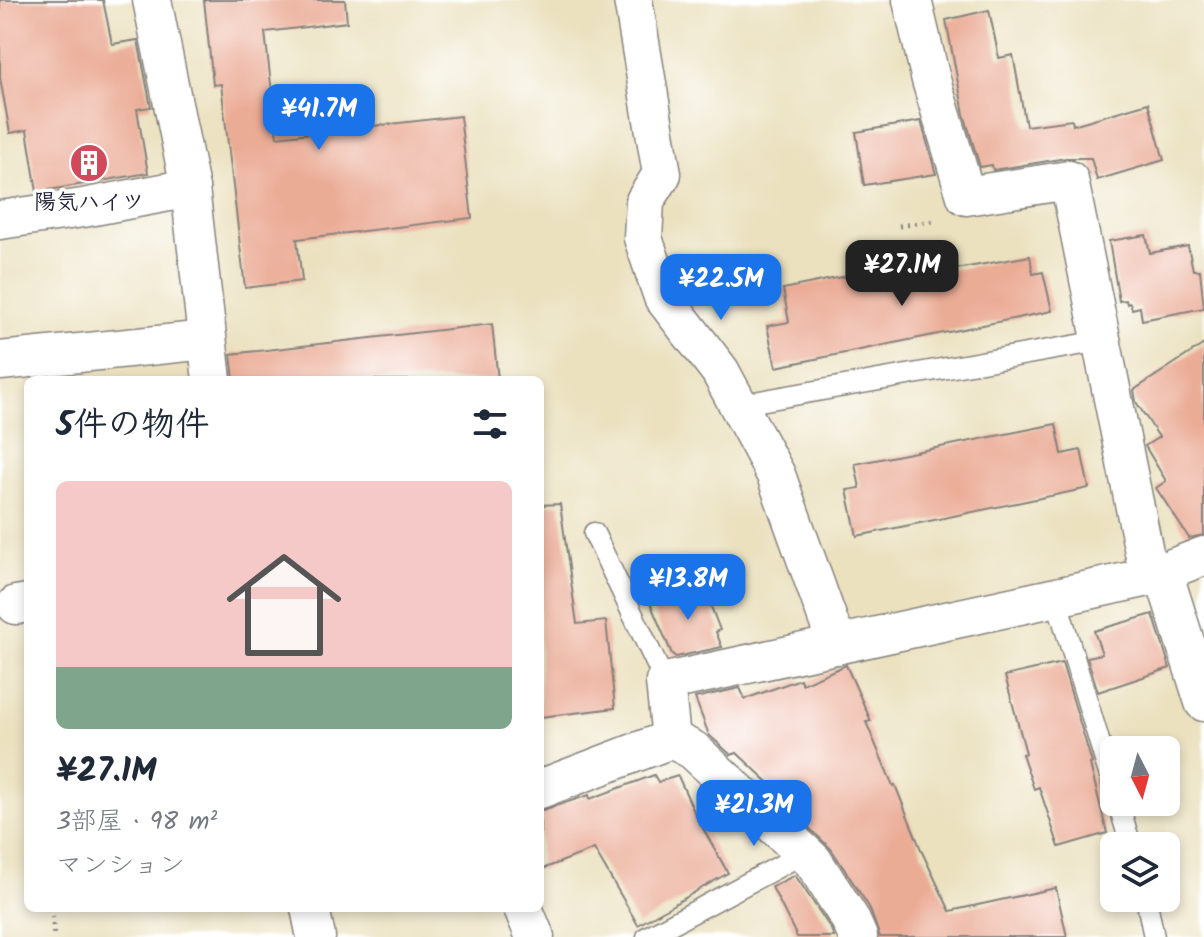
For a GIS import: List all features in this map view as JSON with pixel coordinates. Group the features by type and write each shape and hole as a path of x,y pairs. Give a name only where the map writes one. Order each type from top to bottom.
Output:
{"street":[{"path":"152,0 190,188 212,376"},
{"path":"633,0 662,174 645,201 643,238 663,297 720,371 776,475 837,645"},
{"path":"912,0 931,80 966,196 1069,180 1101,341 1156,574 1204,702"},
{"path":"0,220 190,188"},
{"path":"0,361 46,368 207,340"},
{"path":"671,739 665,682 1056,598 1156,574 1204,556"},
{"path":"544,787 671,739 693,750 813,861 858,937"},
{"path":"311,912 316,937"},
{"path":"525,912 535,937"}],"lane":[{"path":"737,405 1101,341"},
{"path":"594,533 665,682"},
{"path":"1056,598 1100,744"},
{"path":"647,937 804,853"},
{"path":"1149,912 1154,937"}],"path":[{"path":"52,912 54,937"}],"building":[{"path":"0,0 103,0 112,44 138,40 151,107 137,109 148,173 37,192 27,130 10,133 0,78"},
{"path":"204,0 345,0 347,22 265,32 277,137 460,116 472,218 297,239 302,281 245,288 221,84 213,85"},
{"path":"989,10 999,58 1013,55 1026,126 1072,120 1073,125 1148,103 1164,160 1097,180 1091,158 1066,158 993,170 992,165 980,167 964,114 946,20"},
{"path":"921,121 936,174 864,185 856,132"},
{"path":"1146,235 1150,253 1188,246 1193,270 1200,270 1204,308 1142,320 1140,307 1132,309 1126,300 1119,301 1109,241"},
{"path":"1030,256 1033,274 1043,272 1052,311 776,367 767,326 789,322 783,289 891,267 894,280"},
{"path":"492,324 498,376 234,376 231,354"},
{"path":"1204,344 1204,535 1189,538 1156,488 1166,481 1145,446 1159,437 1136,402 1134,390"},
{"path":"1056,424 1062,454 1081,450 1089,488 857,536 847,490 860,488 855,464"},
{"path":"560,504 577,624 606,621 615,708 544,717 544,505"},
{"path":"702,583 720,630 716,632 722,647 676,657 650,603"},
{"path":"1153,614 1170,668 1098,692 1087,657 1102,654 1094,631"},
{"path":"1062,663 1092,763 1100,816 1103,816 1107,832 1059,847 1039,787 1034,789 1022,754 1026,753 1005,676"},
{"path":"846,665 871,721 866,722 893,786 950,911 1056,888 1067,937 880,937 869,907 831,849 804,823 797,809 737,753 731,755 709,735 695,698 740,688 745,699 800,679 802,684"},
{"path":"654,775 658,782 678,776 728,873 638,925 594,849 544,868 544,810 589,795 590,799"},
{"path":"795,875 834,937 797,937 772,887"}],"place":[{"name":"陽気ハイツ","path":"89,163"}]}
